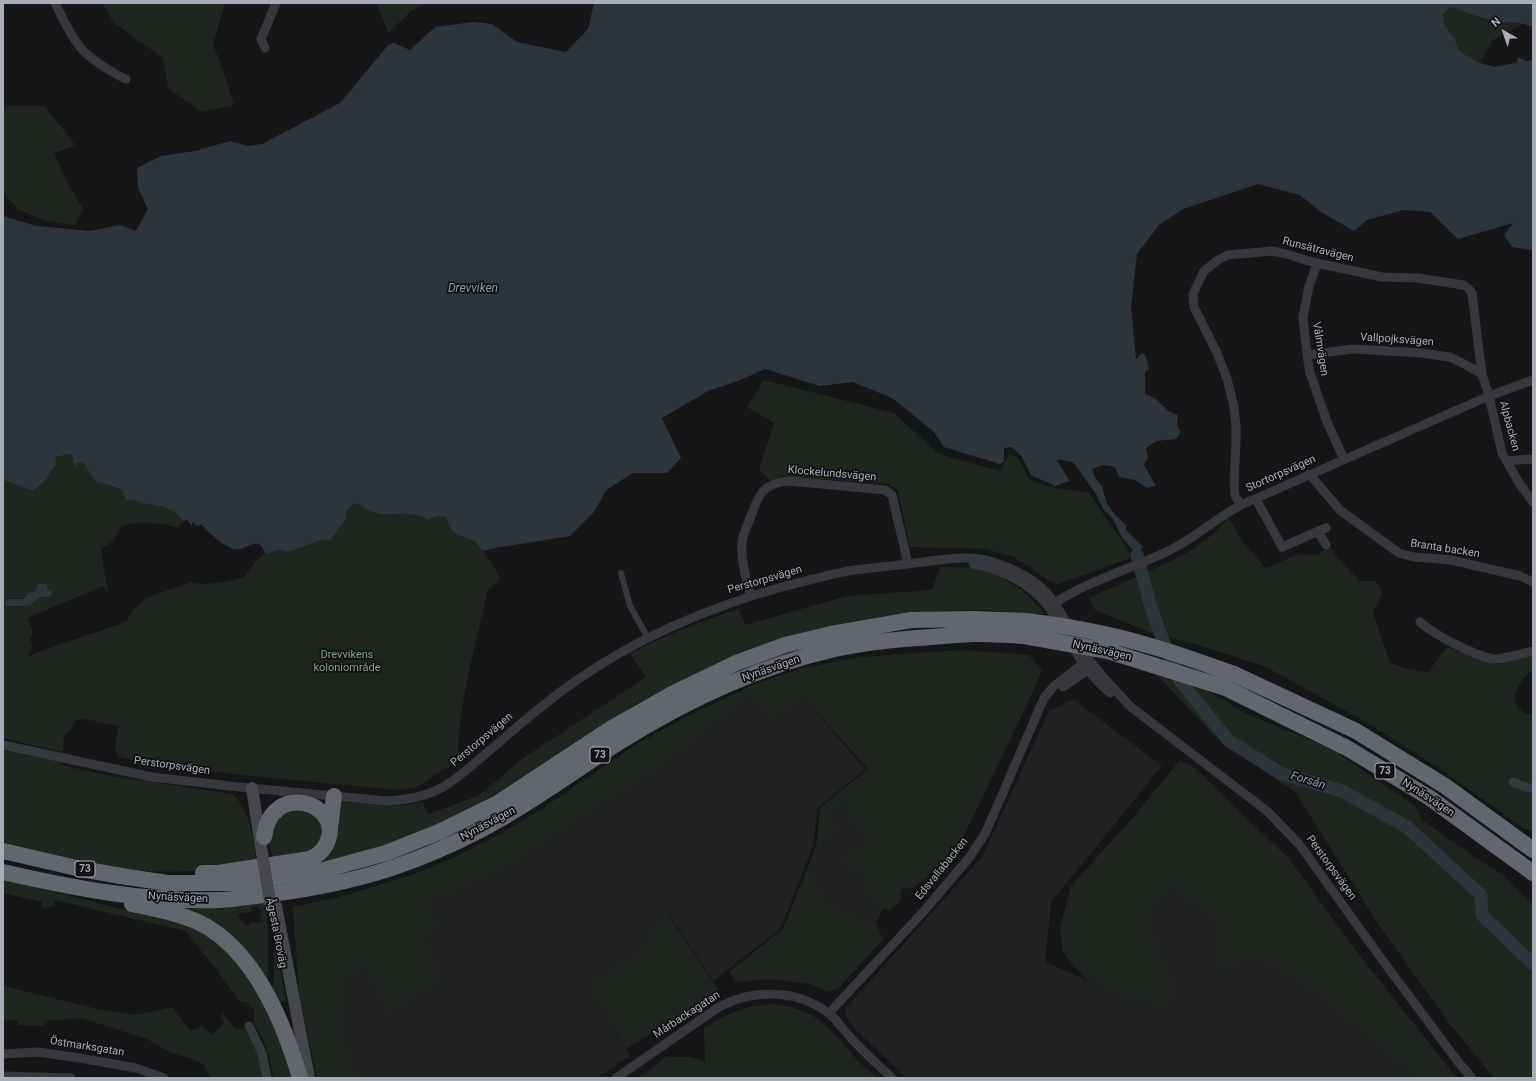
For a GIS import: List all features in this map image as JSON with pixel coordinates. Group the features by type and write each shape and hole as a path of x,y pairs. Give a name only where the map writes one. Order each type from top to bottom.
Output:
{"highway":[{"name":"Nynäsvägen","path":"3,851 81,869 168,883 236,883 320,871 386,853 439,832 498,803 612,728 672,694 736,663 785,645 831,634 911,620 974,619 1025,629 1108,651 1226,688 1347,748 1430,798 1533,873"},
{"name":"Nynäsvägen","path":"3,872 88,890 128,896 205,900 219,900 286,893 345,882 410,861 449,845 483,828 515,810 629,737 681,706 740,679 791,661 835,649 871,643 907,638 1064,626 1111,635 1147,645 1234,674 1356,731 1445,786 1533,850"},
{"path":"127,877 157,874 218,872 310,860 326,845 330,836 334,796"},
{"path":"264,847 265,829 272,815 278,809 292,803 303,802 315,807 325,817 330,828"},
{"path":"20,876 42,884 173,913 200,923 212,930 228,942 241,956 269,1000 291,1048 302,1078"}],"main road":[{"name":"Ågesta Broväg","path":"254,788 291,999 302,1078"},
{"name":"Ågesta Broväg","path":"291,999 309,1078"},
{"path":"269,1000 282,1007 291,999"}],"street":[{"path":"55,3 71,35 81,49 117,75 126,79"},
{"path":"265,48 261,39 276,3"},
{"name":"Runsätravägen","path":"1240,505 1235,496 1234,483 1236,432 1234,407 1227,379 1217,353 1194,307 1193,294 1204,271 1228,254 1272,251 1317,264 1382,277 1417,278 1463,285 1472,293 1482,374 1489,396"},
{"name":"Vålmvägen","path":"1317,264 1309,286 1303,317 1307,355 1310,373 1325,415 1344,458"},
{"name":"Vallpojksvägen","path":"1307,355 1353,349 1421,353 1450,357 1466,364 1482,374"},
{"name":"Stortorpsvägen","path":"1052,604 1189,541 1225,514 1240,505 1344,458 1489,396 1533,380"},
{"name":"Alpbacken","path":"1489,396 1502,453 1533,502"},
{"path":"1506,461 1533,460"},
{"name":"Branta backen","path":"1309,474 1341,511 1399,553 1414,557 1451,560 1520,576 1533,582"},
{"name":"Klockelundsvägen","path":"751,596 742,562 742,542 758,497 767,487 777,482 789,481 885,490 892,495 908,564"},
{"path":"1256,499 1282,547 1322,529 1326,545"},
{"name":"Perstorpsvägen","path":"3,745 152,777 387,801 402,800 418,797 443,786 470,766 529,716 577,680 623,651 699,615 751,596 809,580 846,572 948,559 984,566 1019,581 1052,604 1088,665 1132,708 1267,811 1299,844 1383,961 1459,1063 1472,1078"},
{"path":"621,574 630,606 648,638"},
{"path":"1420,622 1429,630 1475,653 1496,659 1533,651"},
{"name":"Edsvallabacken","path":"829,1013 924,911 969,858 985,834 1037,716 1057,691 1088,665"},
{"path":"1513,782 1528,788 1533,788"},
{"name":"Mårbackagatan","path":"616,1078 708,1013 733,999 768,993 797,997 811,1002 829,1013 862,1050 892,1078"},
{"path":"249,1026 262,1053 267,1078"},
{"name":"Östmarksgatan","path":"3,1054 38,1052 80,1058 136,1068 164,1078"},
{"path":"3,1076 71,1078"}],"shaded area":[{"path":"751,696 805,699 865,769 818,808 813,846 781,928 713,981 670,916 644,932 641,947 583,984 630,1056 596,1078 362,1078 347,1042 350,975 427,939 442,927 431,905 511,867 650,776"},
{"path":"1073,699 1162,766 1051,902 1045,962 1142,1002 1147,920 1169,883 1266,960 1309,987 1419,1078 907,1078 854,1028 847,1018 845,1009 982,857 1049,711"},
{"path":"845,803 848,807 847,820 853,825 863,840 840,862 863,878 864,897 873,908 883,909 876,923 825,898 813,868 835,811"}],"green space":[{"path":"102,3 225,4 213,44 234,105 201,112 168,88 163,58 114,23"},
{"path":"377,3 427,3 411,11 388,33"},
{"path":"1452,7 1479,18 1522,24 1493,40 1480,63 1458,49 1455,39 1444,24 1443,14"},
{"path":"11,105 45,106 76,146 54,153 66,180 83,209 75,225 47,221 19,210 7,197 3,190 3,109"},
{"path":"764,380 894,413 939,454 1000,471 1009,454 1017,457 1030,480 1055,488 1088,492 1133,557 1056,585 1014,557 986,549 910,547 898,491 889,484 782,476 770,481 759,469 774,423 747,407"},
{"name":"Drevvikens koloniområde","path":"70,454 76,463 83,462 96,481 122,490 133,501 138,500 147,504 155,503 162,507 167,507 177,514 183,521 178,528 149,523 132,523 121,528 114,540 102,548 102,557 108,592 103,586 28,618 33,632 30,640 33,645 28,657 38,652 126,622 132,611 148,597 192,582 203,584 226,582 244,577 255,562 265,554 279,550 288,552 319,541 331,540 346,519 347,510 356,503 373,512 389,515 407,514 420,516 427,520 437,516 446,517 449,527 465,538 475,541 492,563 500,579 488,589 473,652 464,695 458,760 417,787 397,790 232,774 151,764 119,757 115,750 118,726 85,719 75,721 71,729 64,735 63,752 3,738 3,480 33,491 55,457","holes":["38,584 47,584 44,598 39,596 27,606 12,607 14,598 22,598 35,590"]},
{"path":"1229,518 1242,541 1266,568 1298,554 1316,555 1330,548 1360,581 1375,581 1380,587 1382,594 1373,613 1390,663 1408,669 1428,672 1447,647 1481,660 1498,664 1533,655 1533,669 1520,683 1514,696 1516,705 1525,713 1532,715 1533,718 1533,832 1522,827 1439,768 1364,721 1266,667 1201,646 1143,630 1094,609 1089,598 1176,559 1212,535"},
{"path":"940,567 971,568 982,570 1003,578 1022,590 1045,614 1022,614 988,610 937,611 891,615 849,622 765,644 724,659 634,705 493,796 446,820 410,837 376,848 311,865 340,804 344,802 396,806 423,802 428,814 478,796 522,759 646,677 630,654 657,641 711,618 739,609 745,625 847,596 932,590"},
{"path":"962,650 1029,655 1042,671 956,852 914,888 901,889 900,901 890,910 873,908 864,897 863,878 839,862 863,840 853,825 847,820 848,807 845,803 835,811 831,821 839,825 838,833 833,839 824,839 813,868 825,898 876,923 883,939 838,989 828,992 810,984 769,979 736,982 729,972 783,929 816,847 820,808 868,769 805,699 772,720 751,697 650,776 511,867 431,905 442,927 427,939 443,982 386,1016 366,969 350,975 347,1042 362,1078 317,1078 299,992 293,907 335,898 409,876 449,860 498,835 543,808 637,744 680,720 753,685 802,668 861,657"},
{"path":"1158,676 1208,691 1249,715 1332,749 1416,807 1421,819 1470,854 1502,874 1529,900 1533,906 1533,1078 1494,1078 1449,1023 1378,924 1296,793 1215,736"},
{"path":"3,750 57,761 65,766 112,776 232,794 244,809 247,817 253,837 257,865 190,871 132,870 76,861 3,844"},
{"path":"1180,760 1195,768 1290,860 1357,952 1456,1077 1455,1078 1418,1078 1312,992 1268,963 1242,964 1221,972 1216,923 1169,885 1149,920 1177,991 1165,1005 1129,1002 1086,979 1063,953 1060,927 1071,886 1129,822"},
{"path":"298,805 326,824 318,851 275,862 269,846 268,834 275,817"},
{"path":"3,879 118,908 174,918 220,939 258,987 295,1078 274,1078 267,1048 253,1022 255,1011 246,1002 239,1001 218,971 185,931 55,900 53,906 42,908 42,902 3,893"},
{"path":"265,903 268,928 268,989 254,966 161,904","holes":["257,907 262,911 260,923 252,922 248,926 240,920 238,916 241,913 251,912 251,908"]},
{"path":"669,916 718,990 690,1011 626,1049 583,984 641,947 644,932"},
{"path":"274,937 286,999 284,1002 280,1003 271,993 274,980"},
{"path":"3,986 98,1009 133,1015 172,1007 191,1031 202,1026 212,1035 224,1023 221,1017 223,1013 235,1028 243,1029 248,1033 258,1054 262,1078 211,1078 203,1064 171,1053 147,1039 81,1018 45,1021 43,1026 18,1025 17,1019 3,1021"},
{"path":"776,1004 802,1011 820,1020 877,1078 638,1078 666,1057 691,1057 705,1062 704,1028 722,1018 747,1008"}],"water":[{"name":"Drevviken","path":"594,3 1533,3 1533,27 1521,23 1502,22 1483,18 1453,7 1443,14 1444,24 1455,39 1458,49 1480,63 1494,67 1516,63 1518,57 1526,61 1533,60 1533,250 1512,247 1504,235 1513,223 1458,239 1430,212 1404,210 1367,220 1354,231 1321,212 1300,195 1258,184 1183,209 1159,225 1137,254 1131,306 1136,359 1142,353 1145,355 1149,369 1145,372 1145,394 1156,399 1168,411 1178,415 1177,425 1181,432 1176,439 1156,441 1146,448 1148,458 1144,465 1156,486 1147,488 1135,480 1119,477 1115,467 1104,465 1092,469 1095,478 1102,486 1107,504 1116,516 1126,525 1126,530 1143,547 1137,555 1121,536 1113,519 1103,509 1096,494 1073,462 1056,459 1070,481 1055,486 1031,475 1022,457 1012,447 1004,448 1004,462 1000,464 944,447 933,431 892,398 853,382 820,386 765,369 738,381 708,391 662,418 681,458 667,473 633,473 606,490 594,512 570,536 483,551 474,541 456,534 448,523 446,517 437,516 427,520 420,516 407,514 389,515 373,512 356,503 347,510 346,519 331,540 319,541 288,552 279,550 265,554 259,544 252,544 243,548 234,549 220,542 201,524 198,526 192,522 192,526 187,520 183,521 169,509 140,503 138,501 126,500 122,490 96,482 83,462 76,463 76,466 74,466 72,456 70,454 55,457 56,464 44,481 33,491 3,480 3,216 37,226 89,231 120,225 136,231 148,209 138,188 137,168 161,156 195,151 230,141 248,146 262,144 340,103 388,45 394,43 410,50 435,27 473,22 492,24 517,42 566,52 588,29"},
{"path":"38,584 47,584 47,589 51,590 52,593 50,597 39,597 31,605 27,606 6,606 5,602 7,599 23,599 28,593 37,588"}],"waterway":[{"name":"Forsån","path":"1137,555 1150,604 1160,633 1181,682 1228,740 1280,773 1342,791 1407,827 1481,895 1482,915 1533,964"}]}
